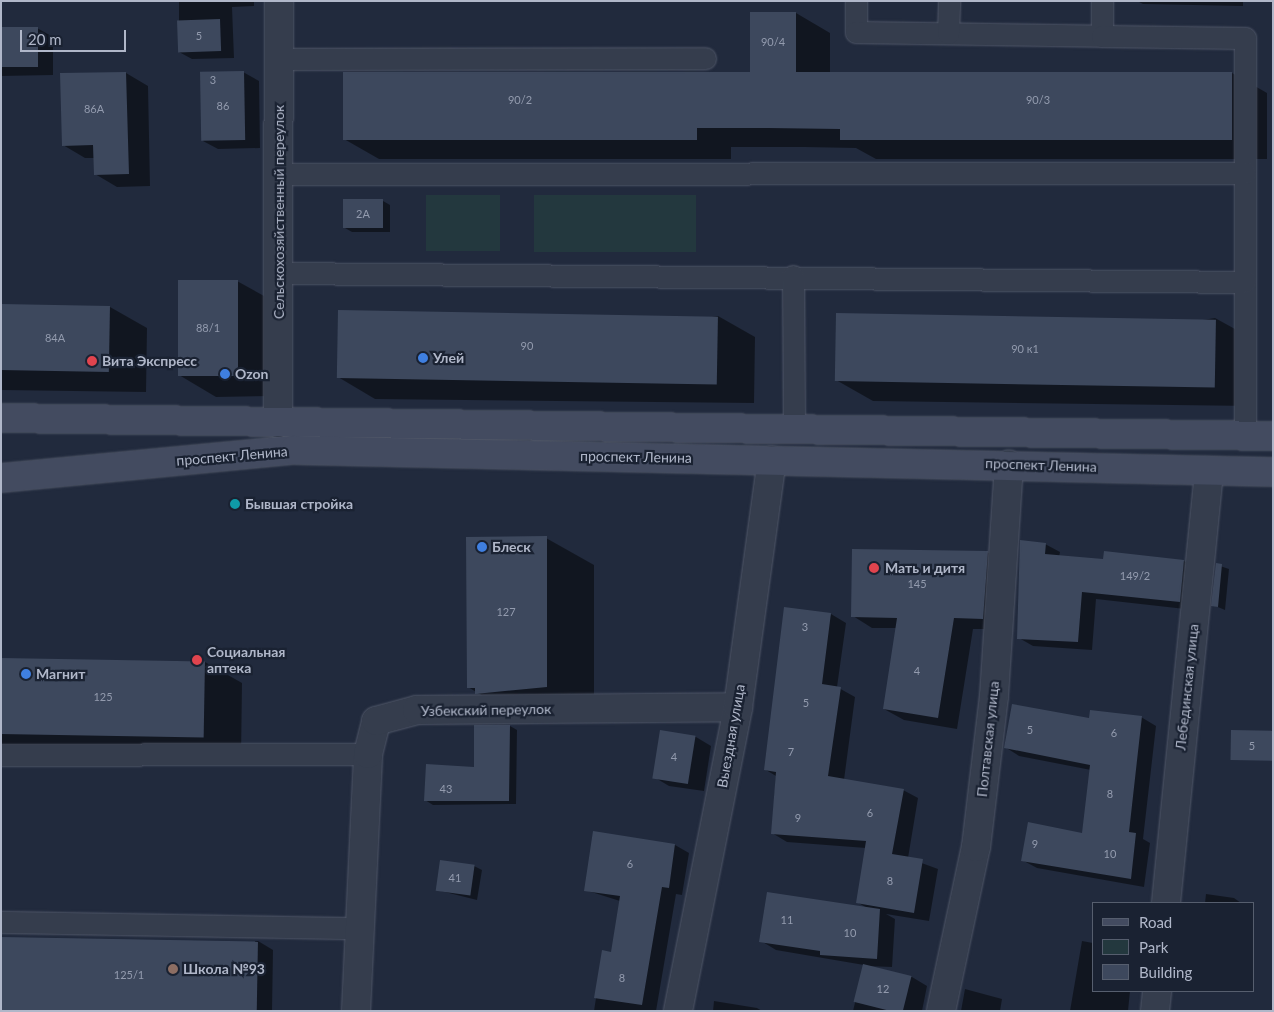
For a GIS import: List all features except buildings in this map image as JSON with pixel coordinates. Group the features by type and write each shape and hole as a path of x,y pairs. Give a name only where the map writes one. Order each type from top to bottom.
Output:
{"main road":[{"name":"проспект Ленина","path":"1,418 1273,436"},
{"name":"проспект Ленина","path":"1,478 294,450 1009,464 1273,472"}],"street":[{"name":"Сельскохозяйственный переулок","path":"278,423 279,1"},
{"name":"Выездная улица","path":"678,1011 738,707 772,460"},
{"name":"Полтавская улица","path":"941,1011 976,847 994,696 1009,464"},
{"name":"Лебединская улица","path":"1166,902 1209,471"},
{"name":"Узбекский переулок","path":"356,1011 368,754 376,721 417,710 738,707"},
{"path":"1155,1011 1157,992"}],"lane":[{"path":"856,1 856,32 1245,38 1245,435"},
{"path":"948,33 949,1"},
{"path":"1102,1 1102,36"},
{"path":"279,59 705,58"},
{"path":"279,174 1245,173"},
{"path":"279,272 1245,282"},
{"path":"793,276 794,428"},
{"path":"1,755 368,754"},
{"path":"1,922 360,928"}],"green space":[{"path":"426,195 500,195 500,251 426,251"},
{"path":"534,195 696,195 696,252 534,252"}],"place":[{"name":"Улей","path":"423,358"},
{"name":"Вита Экспресс","path":"92,361"},
{"name":"Ozon","path":"225,374"},
{"name":"Бывшая стройка","path":"235,504"},
{"name":"Блеск","path":"482,547"},
{"name":"Мать и дитя","path":"874,568"},
{"name":"Социальная аптека","path":"197,660"},
{"name":"Магнит","path":"26,674"},
{"name":"Школа №93","path":"173,969"}]}
